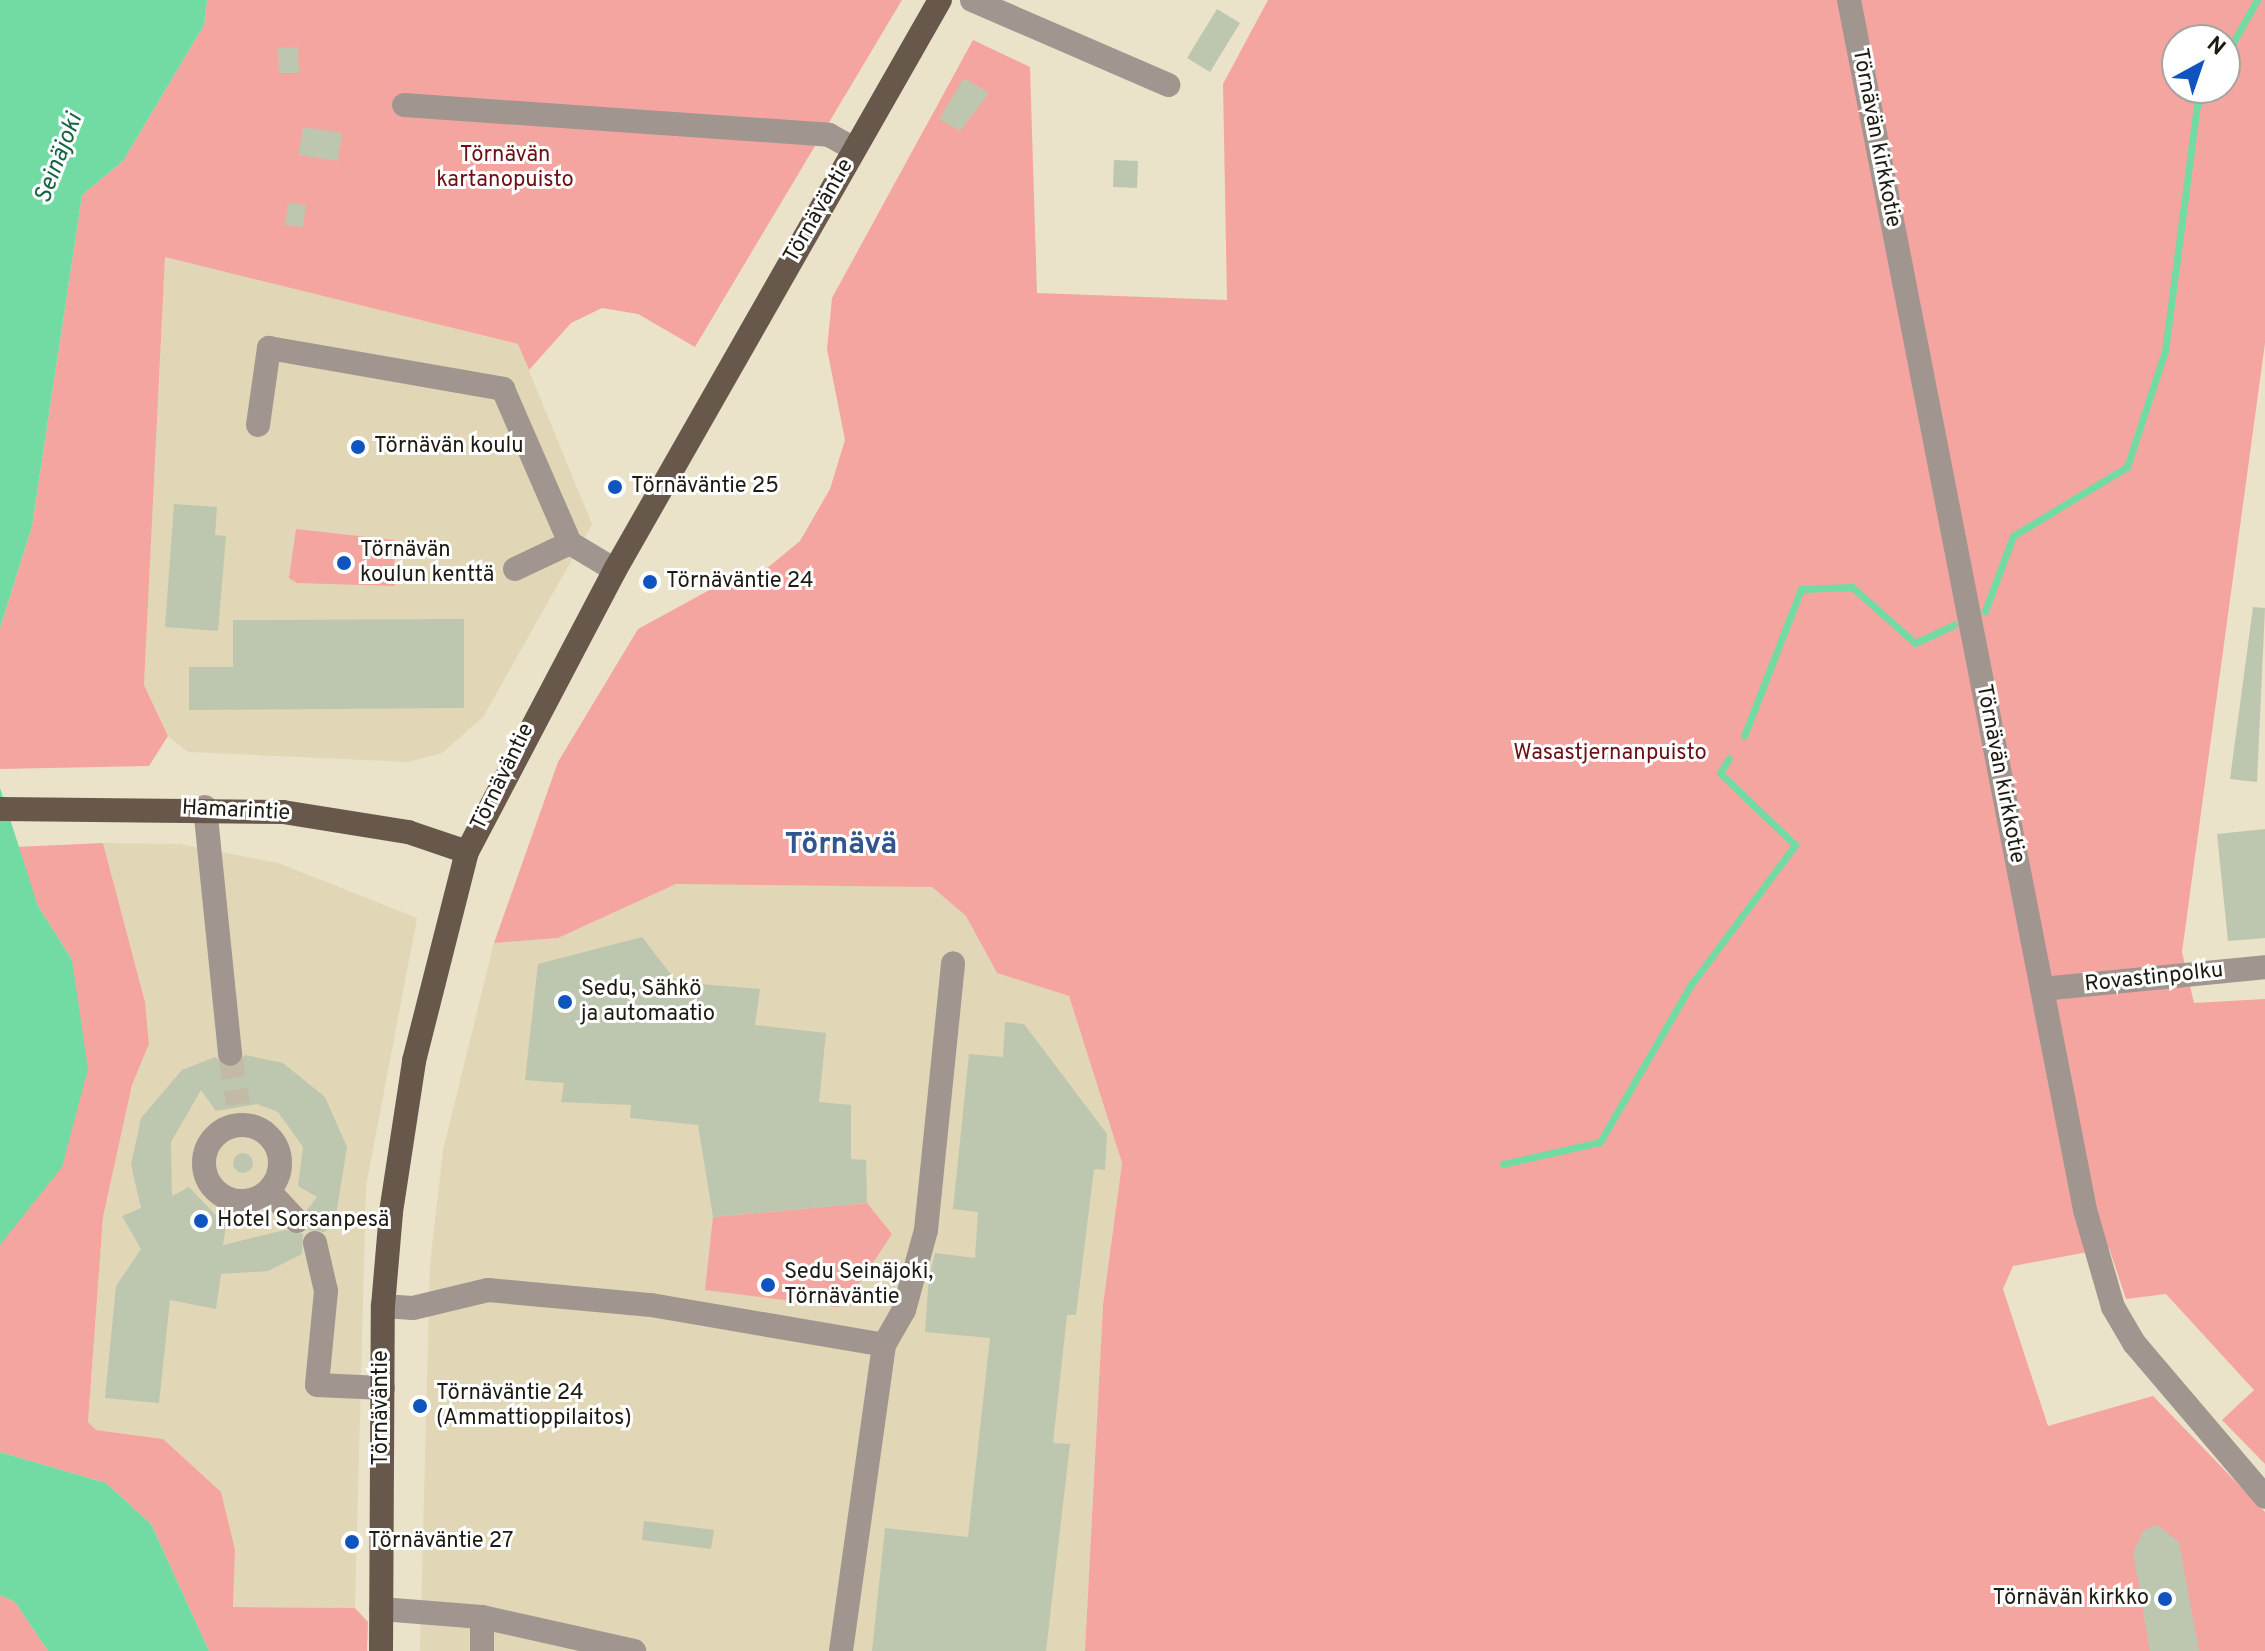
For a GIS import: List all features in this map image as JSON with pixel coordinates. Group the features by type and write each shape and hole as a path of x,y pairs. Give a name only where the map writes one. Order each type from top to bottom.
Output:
{"main road":[{"name":"Törnäväntie","path":"381,1651 383,1306 403,1115 467,852 615,570 940,0"},
{"name":"Hamarintie","path":"0,809 205,807 356,821 467,852"}],"street":[{"path":"972,0 1168,85"},
{"name":"Törnävän kirkkotie","path":"1849,0 2085,1210 2113,1307 2154,1370 2265,1496"},
{"path":"404,105 829,135 854,149"},
{"path":"258,425 269,348 503,389 570,543 615,570"},
{"path":"515,569 570,543"},
{"path":"205,807 230,1054"},
{"path":"841,1651 884,1345 904,1310 926,1230 953,963"},
{"name":"Rovastinpolku","path":"2042,989 2265,967"},
{"path":"238,1114 263,1131 278,1150 280,1166 269,1191 231,1200 209,1183 207,1147 238,1114"},
{"path":"269,1191 297,1221"},
{"path":"315,1243 326,1291 317,1385 383,1388"},
{"path":"383,1306 413,1308 488,1290 550,1295 884,1345"},
{"path":"381,1609 482,1617 634,1651"},
{"path":"482,1617 482,1651"}],"shaded area":[{"name":"Törnävän koulu","path":"165,257 518,344 592,524 483,717 442,753 408,762 188,752 168,736 144,685"},
{"path":"103,843 180,844 278,863 417,918 366,1186 355,1608 233,1607 235,1550 163,1439 96,1430 88,1422 103,1217 132,1085 149,1044 145,1002"},
{"name":"Sedu Seinäjoki, Törnäväntie","path":"812,881 932,887 966,916 997,973 1069,996 1122,1163 1103,1305 1085,1651 420,1651 430,1265 443,1150 494,943 558,938 676,884"}],"green space":[{"name":"Törnävän kartanopuisto","path":"207,0 902,0 695,347 638,314 602,308 571,323 529,370 518,344 165,257 144,685 168,736 149,766 0,769 0,628 32,526 82,195 123,161 204,25"},
{"name":"Wasastjernanpuisto","path":"1268,0 2265,0 2265,343 2182,952 2194,1003 2265,999 2265,1464 2222,1420 2254,1390 2166,1294 2126,1299 2109,1248 2013,1266 2003,1289 2048,1426 2153,1396 2265,1512 2265,1651 1085,1651 1103,1305 1122,1163 1069,996 997,973 966,916 932,887 676,884 558,938 494,943 558,762 638,629 726,581 766,569 800,541 830,489 845,440 827,349 832,298 973,40 1030,67 1037,293 1227,300 1223,84"},
{"name":"Törnävän koulun kenttä","path":"296,529 394,540 395,586 297,583 289,578"},
{"path":"103,843 145,1002 149,1044 132,1085 103,1217 88,1422 96,1430 163,1439 221,1492 235,1550 233,1607 355,1608 368,1622 367,1651 209,1651 151,1524 106,1483 0,1452 0,1245 13,1225 72,960 38,906 16,847"},
{"path":"867,1203 892,1234 847,1302 838,1307 705,1290 713,1217"},
{"path":"0,1595 15,1602 48,1651 0,1651"}],"water":[{"name":"Seinäjoki","path":"0,0 207,0 204,25 123,161 82,195 32,526 0,628"},
{"path":"0,788 38,906 72,960 88,1069 62,1167 0,1245"},
{"path":"0,1452 106,1483 151,1524 209,1651 48,1651 15,1602 0,1595"}],"building":[{"path":"1217,9 1240,23 1210,72 1187,58"},
{"path":"298,47 299,73 279,73 278,48"},
{"path":"964,78 989,93 960,131 939,119"},
{"path":"303,127 342,133 338,161 299,155"},
{"path":"1114,160 1138,161 1137,188 1113,187"},
{"path":"288,203 306,205 303,227 285,225"},
{"path":"174,504 217,507 215,535 226,536 218,631 165,627"},
{"path":"2253,607 2265,608 2257,782 2230,779"},
{"path":"464,619 464,708 189,710 189,667 233,667 233,620"},
{"path":"2265,829 2265,938 2228,941 2217,834"},
{"path":"642,937 677,982 760,989 755,1025 826,1033 819,1102 851,1105 851,1159 866,1160 867,1203 713,1217 698,1125 630,1118 631,1105 561,1102 564,1083 525,1080 538,964"},
{"path":"1005,1022 1024,1024 1107,1134 1105,1170 1094,1169 1076,1315 1067,1315 1053,1443 1070,1444 1046,1651 872,1651 885,1528 968,1537 990,1338 925,1332 929,1277 935,1253 975,1258 978,1212 953,1209 969,1054 1003,1057"},
{"path":"245,1055 283,1063 325,1097 347,1147 336,1215 325,1232 309,1230 307,1210 317,1197 298,1186 303,1147 278,1112 257,1104 216,1111 201,1090 171,1142 172,1196 189,1187 226,1226 223,1245 285,1230 303,1234 302,1254 268,1271 221,1274 216,1309 170,1300 159,1403 105,1398 116,1286 141,1249 122,1216 141,1208 131,1165 141,1118 182,1070 215,1057 232,1069"},
{"path":"239,1153 247,1153 253,1163 247,1173 239,1173 233,1167 233,1159"},
{"path":"644,1521 714,1530 711,1549 642,1540"},
{"name":"Törnävän kirkko","path":"2157,1525 2179,1542 2199,1651 2150,1651 2133,1553 2143,1531"}],"waterway":[{"path":"2241,28 2257,0"},
{"path":"1985,611 2013,536 2127,467 2165,351 2198,104"},
{"path":"1744,736 1801,589 1852,587 1915,643 1954,625"},
{"path":"1503,1164 1600,1142 1690,986 1795,845 1720,773 1729,758"}],"tunnel":[{"path":"230,1054 238,1104"}],"place":[{"name":"Törnävän koulu","path":"358,447"},
{"name":"Törnäväntie 25","path":"615,487"},
{"name":"Törnävän koulun kenttä","path":"344,563"},
{"name":"Törnäväntie 24","path":"650,582"},
{"name":"Sedu, Sähkö ja automaatio","path":"565,1002"},
{"name":"Hotel Sorsanpesä","path":"201,1221"},
{"name":"Sedu Seinäjoki, Törnäväntie","path":"768,1285"},
{"name":"Törnäväntie 24 (Ammattioppilaitos)","path":"420,1406"},
{"name":"Törnäväntie 27","path":"352,1542"},
{"name":"Törnävän kirkko","path":"2165,1599"}],"district":[{"name":"Törnävä","path":"841,846"}]}
